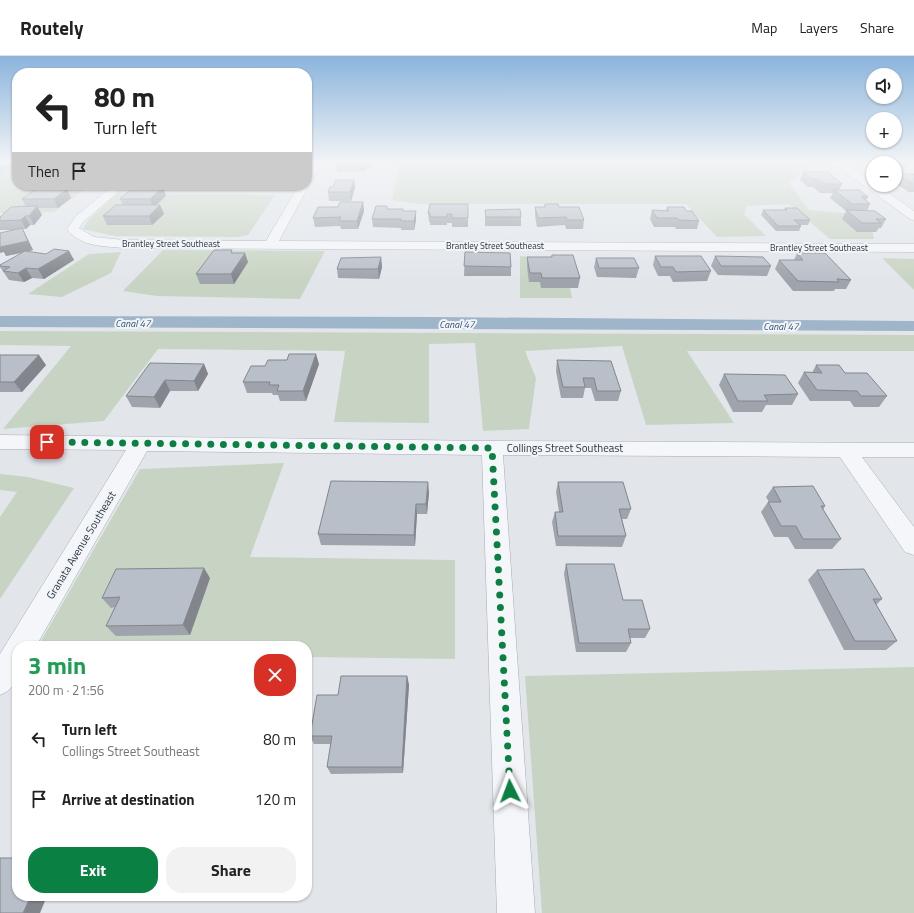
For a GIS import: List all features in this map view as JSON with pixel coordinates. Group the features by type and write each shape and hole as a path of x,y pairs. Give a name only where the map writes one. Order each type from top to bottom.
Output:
{"street":[{"name":"Brantley Street Southeast","path":"102,201 80,219 72,229 77,234 89,240 124,244 914,248"},
{"path":"271,244 295,201"},
{"path":"892,201 914,216"},
{"name":"Collings Street Southeast","path":"0,442 492,448 914,450"},
{"name":"Granata Avenue Southeast","path":"23,641 141,443"},
{"path":"492,448 516,913"},
{"path":"846,450 914,545"},
{"path":"0,680 12,660"}],"green space":[{"path":"0,201 69,201 54,212 0,213"},
{"path":"108,201 271,201 248,235 237,237 115,236 83,229 89,219"},
{"path":"399,201 802,201 809,210 876,216 872,228 874,239 830,239 789,204 747,206 744,214 766,236 717,237 686,204 419,204"},
{"path":"163,250 325,251 300,299 157,296 123,291"},
{"path":"121,252 111,273 62,297 28,294 89,254"},
{"path":"520,256 565,259 572,298 520,298"},
{"path":"882,258 914,259 914,290"},
{"path":"0,331 914,335 914,351 687,351 734,423 646,425 622,346 525,351 536,378 529,429 483,431 475,343 429,344 429,423 334,422 345,351 158,349 104,421 3,429 71,346 0,345"},
{"path":"284,463 250,557 455,560 455,659 312,657 312,641 41,641 140,469"},
{"path":"0,474 28,477 74,488 0,599 0,517 17,492 0,490"},
{"path":"914,667 914,913 542,913 525,676"}],"water":[{"name":"Canal 47","path":"0,316 435,317 914,321 914,331 0,327"}],"building":[{"path":"848,201 867,201 870,204 852,204"},
{"path":"340,202 363,202 357,221 339,221 341,217 313,218 318,207 338,207"},
{"path":"430,204 468,204 468,218 452,218 452,214 447,214 447,217 430,217 430,213 428,213"},
{"path":"545,204 558,204 559,207 579,207 584,220 567,220 566,217 538,218 535,207 545,207"},
{"path":"116,205 160,205 149,216 103,216"},
{"path":"37,206 29,216 25,216 21,220 0,221 0,217 11,207"},
{"path":"376,206 387,206 387,209 403,209 403,211 416,211 414,221 401,221 401,219 372,219"},
{"path":"667,207 684,207 686,211 692,211 699,221 679,220 677,218 657,218 652,210 669,211"},
{"path":"785,208 797,208 810,220 794,220 801,226 778,226 763,210 787,210"},
{"path":"520,209 521,217 486,217 485,210"},
{"path":"846,210 875,211 886,219 876,219 881,223 862,223"},
{"path":"22,228 28,241 0,247 0,233"},
{"path":"54,249 69,251 38,269 26,268 18,273 3,271 10,267 0,266 25,251 46,254"},
{"path":"214,250 232,250 231,253 245,253 231,274 196,274"},
{"path":"465,252 510,253 511,267 464,266"},
{"path":"797,253 825,253 851,280 837,279 839,282 798,281 779,260 803,260"},
{"path":"552,255 573,255 580,278 542,278 541,273 530,273 527,257 552,257"},
{"path":"655,256 701,256 711,271 676,272 673,267 661,267"},
{"path":"715,256 763,257 771,266 721,266"},
{"path":"381,257 378,269 337,269 341,258"},
{"path":"596,258 634,258 639,268 599,268"},
{"path":"289,354 316,354 303,391 277,391 279,385 269,385 270,382 243,382 251,366 265,366 268,360 287,360"},
{"path":"0,355 39,355 14,382 0,382"},
{"path":"557,360 611,361 621,391 597,391 594,378 583,378 585,387 563,387"},
{"path":"150,363 204,364 194,381 165,380 154,397 126,396"},
{"path":"816,365 839,365 845,373 867,373 887,396 861,396 857,391 817,390 804,372 822,373"},
{"path":"724,374 785,375 798,394 764,395 768,401 738,401"},
{"path":"331,481 428,482 426,504 416,504 414,535 318,534"},
{"path":"558,482 623,482 631,509 619,509 626,536 558,536 555,512 563,512"},
{"path":"813,486 825,506 821,506 841,539 803,539 796,526 781,526 768,502 781,502 773,487"},
{"path":"566,564 614,564 623,600 642,600 650,629 628,629 631,643 579,643"},
{"path":"204,568 183,625 106,626 120,597 102,598 116,569"},
{"path":"864,569 882,599 873,599 897,641 855,641 817,570"},
{"path":"341,676 407,676 402,767 327,767 332,736 312,736 312,724 317,695 338,695"},
{"path":"0,858 12,858 12,901 29,901 23,913 0,913"}],"route":[{"path":"47,442 492,448 510,791"}]}
